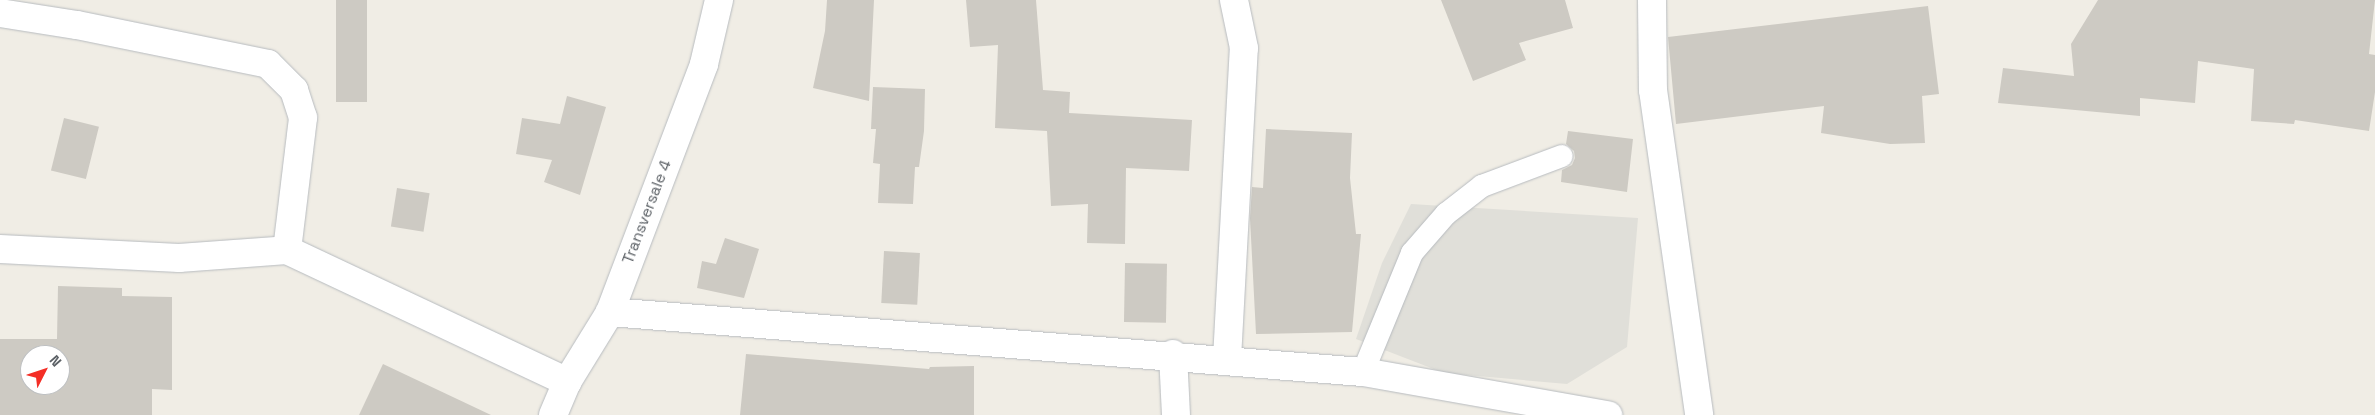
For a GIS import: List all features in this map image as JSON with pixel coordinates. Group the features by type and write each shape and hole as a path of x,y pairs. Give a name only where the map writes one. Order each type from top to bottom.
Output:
{"street":[{"name":"Transversale 4","path":"553,415 567,382 610,312 704,64 719,0"},
{"path":"1227,359 1244,48 1234,0"},
{"path":"1652,0 1652,90 1699,415"},
{"path":"0,13 77,25 268,64 294,90 303,118 287,250"},
{"path":"0,249 179,258 287,250 567,382"},
{"path":"610,312 1172,354 1363,372 1608,415"},
{"path":"1172,354 1176,415"}],"lane":[{"path":"1363,372 1412,253 1446,214 1482,186 1562,156"}],"shaded area":[{"path":"1411,204 1638,218 1627,347 1567,384 1444,373 1356,339 1382,263"}],"building":[{"path":"336,0 367,0 367,102 336,102"},
{"path":"827,0 874,0 869,101 813,88 825,31"},
{"path":"966,0 1036,0 1043,90 1070,92 1069,113 1192,120 1189,171 1126,168 1125,244 1087,243 1088,204 1051,206 1047,131 995,128 998,45 970,47"},
{"path":"1441,0 1565,0 1573,28 1519,43 1526,60 1473,81"},
{"path":"2098,0 2375,0 2369,54 2375,55 2375,92 2369,131 2295,120 2294,124 2251,121 2254,69 2198,61 2195,103 2140,98 2140,116 1998,103 2003,68 2074,76 2071,44"},
{"path":"1928,6 1939,94 1922,96 1925,143 1890,144 1821,133 1824,106 1676,124 1668,37"},
{"path":"873,87 925,89 924,131 919,167 915,167 913,204 878,203 880,164 873,163 876,129 871,129"},
{"path":"567,96 606,107 580,195 544,182 552,160 516,154 522,118 560,124"},
{"path":"64,118 99,127 86,179 51,170"},
{"path":"1266,129 1352,133 1350,178 1356,234 1361,234 1352,332 1256,334 1250,218 1252,187 1263,188"},
{"path":"1568,131 1633,139 1627,192 1561,182 1562,170 1572,165 1575,158 1574,151 1566,144"},
{"path":"397,188 430,193 423,232 391,227"},
{"path":"725,238 759,249 744,298 697,288 702,261 716,264"},
{"path":"884,251 920,253 917,305 881,303"},
{"path":"1125,263 1167,264 1166,323 1124,322"},
{"path":"58,286 122,288 122,296 172,297 172,390 152,389 152,415 0,415 0,339 57,339"},
{"path":"746,354 929,369 930,367 974,366 974,415 740,415"},
{"path":"383,364 491,415 359,415"}]}
